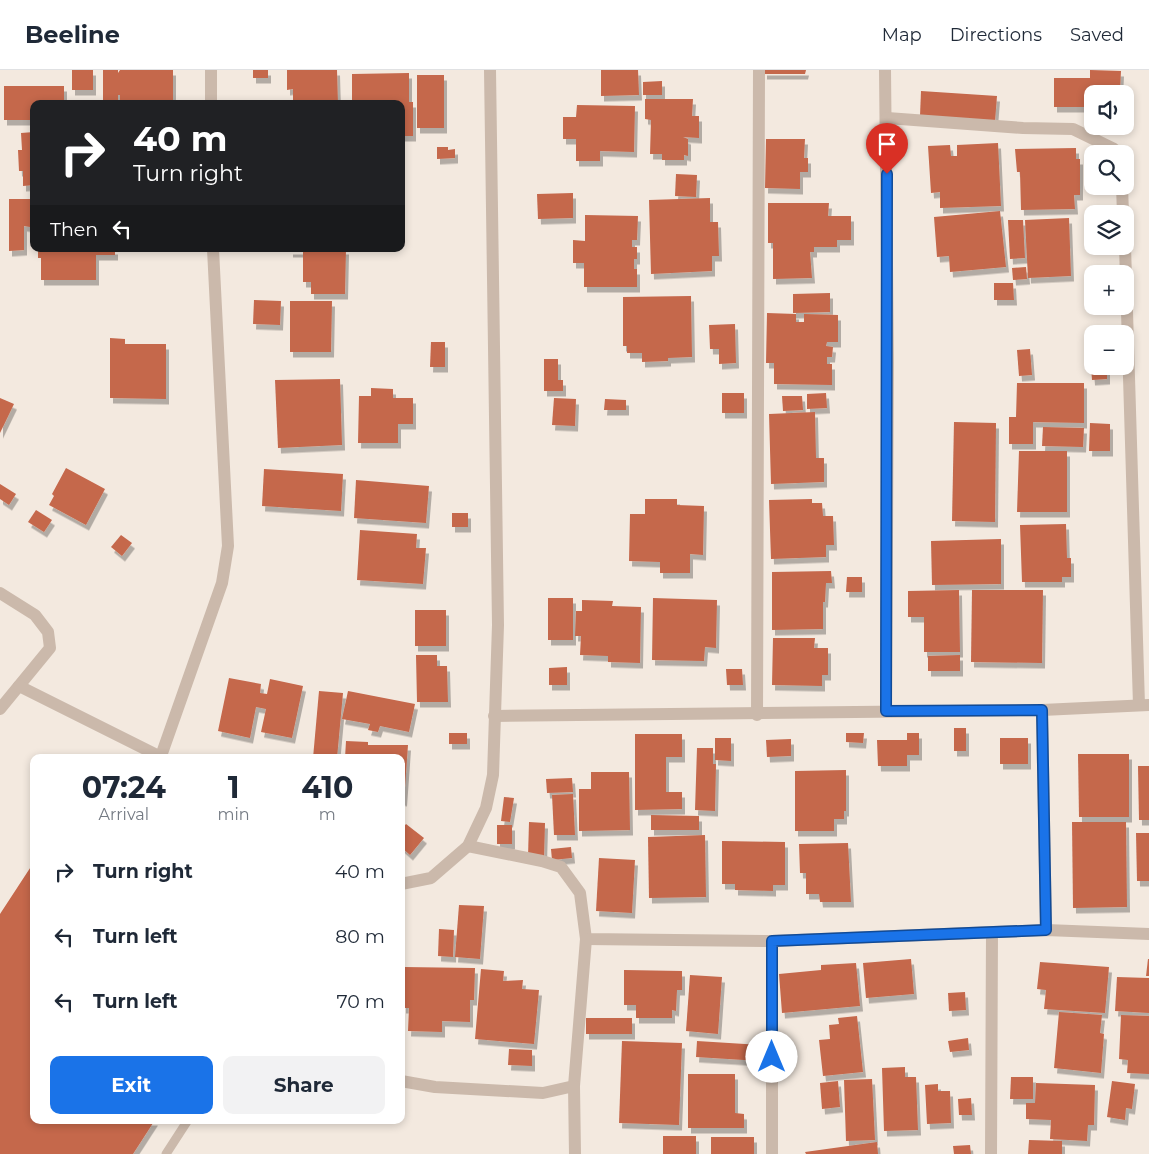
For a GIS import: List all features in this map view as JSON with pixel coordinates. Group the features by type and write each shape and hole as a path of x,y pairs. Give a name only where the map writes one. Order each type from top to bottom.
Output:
{"street":[{"path":"210,70 211,100"},
{"path":"405,883 431,878 468,846 488,800 493,775 498,625 490,70"},
{"path":"757,714 759,70"},
{"path":"885,70 887,118 888,362 886,711"},
{"path":"887,118 1023,128 1072,129 1106,145"},
{"path":"163,754 219,592 228,546 213,252"},
{"path":"494,716 1042,710 1144,705 1125,255"},
{"path":"0,593 35,615 48,632 50,648 0,709"},
{"path":"19,686 156,754"},
{"path":"1042,710 1046,930"},
{"path":"468,846 542,861 561,867 580,893 586,939 574,1086 575,1154"},
{"path":"586,939 772,941 1046,930 1149,934"},
{"path":"991,1154 992,933"},
{"path":"772,941 772,1154"},
{"path":"405,1082 435,1088 543,1094 574,1086"}],"lane":[{"path":"166,1154 185,1124"}],"building":[{"path":"72,70 93,70 93,90 72,90"},
{"path":"103,70 118,70 118,73 120,70 173,70 173,100 120,100 120,95 118,95 118,100 103,100"},
{"path":"253,70 268,70 268,78 253,78"},
{"path":"287,70 337,70 338,100 293,100 293,89 287,90"},
{"path":"601,70 638,70 639,95 601,96"},
{"path":"764,70 806,70 805,74 764,74"},
{"path":"1090,70 1121,71 1120,85 1084,85 1084,107 1054,107 1054,78 1090,78"},
{"path":"409,73 409,102 413,102 413,136 405,136 405,100 352,100 352,74"},
{"path":"417,75 444,75 444,128 417,128"},
{"path":"662,81 662,95 643,95 643,82"},
{"path":"4,86 64,86 64,100 30,100 30,120 4,120"},
{"path":"921,91 997,96 995,121 920,116"},
{"path":"645,99 693,99 692,116 699,116 699,138 683,137 688,139 688,156 684,155 684,160 662,160 662,154 650,154 651,120 645,119"},
{"path":"577,105 635,106 634,152 600,151 600,161 576,161 576,139 563,139 563,117 576,117"},
{"path":"30,132 30,185 23,186 23,171 19,171 18,150 22,150 21,133"},
{"path":"766,139 805,139 804,158 808,158 808,172 800,172 800,189 765,188"},
{"path":"998,143 1001,206 940,208 940,192 931,193 928,146 950,145 951,156 957,156 957,145"},
{"path":"437,147 448,147 448,150 455,149 455,158 437,159"},
{"path":"1076,148 1076,159 1080,159 1080,195 1074,195 1075,209 1021,210 1020,172 1017,172 1015,149"},
{"path":"676,174 697,175 696,197 675,196"},
{"path":"573,193 573,218 538,219 537,194"},
{"path":"710,198 710,222 718,222 719,256 712,256 712,271 651,274 649,200"},
{"path":"9,199 30,199 30,227 24,226 24,250 9,251"},
{"path":"768,203 829,203 828,216 851,216 851,240 837,240 837,247 814,247 814,252 810,252 812,278 773,279 773,243 768,243"},
{"path":"1000,211 1006,267 950,272 949,256 937,257 934,217"},
{"path":"585,215 638,216 637,240 632,240 632,247 637,247 637,259 634,259 634,269 637,269 637,287 584,287 584,263 573,263 573,240 585,241"},
{"path":"1069,218 1071,276 1028,278 1025,220"},
{"path":"1008,220 1023,220 1025,258 1010,259"},
{"path":"38,252 115,252 115,255 96,255 96,280 41,280 41,258 38,258"},
{"path":"303,252 346,252 345,294 311,294 311,282 303,282"},
{"path":"1026,267 1027,279 1013,280 1012,268"},
{"path":"994,283 1013,283 1014,300 994,300"},
{"path":"830,293 830,312 793,313 793,294"},
{"path":"691,296 692,357 668,358 668,361 642,362 642,353 627,353 627,346 623,346 623,297"},
{"path":"254,300 281,301 280,325 253,324"},
{"path":"290,301 332,301 331,352 290,352"},
{"path":"767,313 796,314 796,322 804,322 804,314 838,315 838,342 827,342 826,346 833,347 832,357 827,357 827,364 832,364 832,385 774,384 774,363 766,363"},
{"path":"735,324 736,363 719,364 719,349 710,349 709,325"},
{"path":"110,338 125,339 125,344 166,344 166,399 110,398"},
{"path":"431,342 445,342 445,367 430,367"},
{"path":"1030,349 1032,375 1019,376 1017,350"},
{"path":"544,359 558,359 558,380 563,380 563,391 544,391"},
{"path":"1092,375 1107,375 1107,379 1092,380"},
{"path":"340,379 342,445 278,448 275,380"},
{"path":"1017,383 1084,383 1084,423 1033,422 1033,444 1009,444 1009,417 1016,417"},
{"path":"371,388 393,389 393,398 413,398 413,424 398,424 398,443 358,443 359,396 371,396"},
{"path":"722,393 744,393 744,413 722,413"},
{"path":"826,393 827,408 807,409 807,394"},
{"path":"782,396 802,396 803,410 783,411"},
{"path":"0,398 14,404 0,433"},
{"path":"554,398 576,399 575,426 552,425"},
{"path":"605,399 626,400 626,410 604,410"},
{"path":"815,412 816,458 824,458 824,482 771,484 769,414"},
{"path":"954,422 996,423 995,522 952,521"},
{"path":"1090,423 1110,424 1110,451 1089,451"},
{"path":"1043,427 1084,428 1083,447 1042,446"},
{"path":"1019,451 1067,451 1067,512 1017,512"},
{"path":"66,468 105,489 86,525 49,505 54,496 52,494"},
{"path":"264,469 343,474 341,511 262,506"},
{"path":"356,480 429,486 426,523 354,518"},
{"path":"0,484 16,494 9,505 0,499"},
{"path":"645,499 677,499 677,505 704,506 703,555 690,554 690,573 660,573 660,562 629,561 630,514 645,514"},
{"path":"812,499 812,503 822,503 823,516 833,516 834,545 826,545 826,557 771,559 769,500"},
{"path":"36,510 52,520 44,532 28,522"},
{"path":"452,513 468,513 468,527 452,527"},
{"path":"1066,524 1067,558 1071,558 1071,577 1062,577 1062,582 1022,582 1020,525"},
{"path":"360,530 417,534 416,548 426,548 423,584 357,580"},
{"path":"121,535 132,543 122,556 111,547"},
{"path":"1001,539 1001,584 932,585 931,541"},
{"path":"831,571 832,583 826,583 825,602 823,602 823,629 772,630 772,572"},
{"path":"847,577 862,577 862,592 846,592"},
{"path":"959,590 960,652 924,652 924,617 908,617 908,591"},
{"path":"972,590 1043,590 1042,663 971,662"},
{"path":"548,598 573,598 573,640 548,640"},
{"path":"653,598 717,600 716,648 705,647 704,661 652,660"},
{"path":"582,600 613,601 612,606 641,607 640,663 608,662 608,656 580,655 581,636 575,636 576,611 582,611"},
{"path":"415,610 446,610 446,646 415,646"},
{"path":"773,638 815,638 814,648 828,648 828,675 822,675 822,686 772,685"},
{"path":"416,655 437,655 437,666 447,666 448,702 417,702"},
{"path":"960,655 960,671 928,671 928,656"},
{"path":"567,667 567,685 549,685 549,668"},
{"path":"726,669 742,669 743,685 727,685"},
{"path":"229,678 261,684 260,693 267,694 270,679 303,686 292,738 261,732 266,709 256,707 250,738 218,731"},
{"path":"319,691 343,693 337,754 313,754"},
{"path":"348,691 415,704 409,732 380,726 378,732 368,730 370,724 342,719"},
{"path":"954,728 966,728 966,751 954,751"},
{"path":"449,733 467,733 467,744 449,744"},
{"path":"846,733 864,733 863,743 846,742"},
{"path":"907,733 919,733 919,755 907,755 907,766 878,766 877,740 907,740"},
{"path":"635,734 682,734 682,757 666,757 666,792 682,792 682,809 635,810"},
{"path":"715,738 731,738 731,761 715,760"},
{"path":"1000,738 1028,738 1028,764 1000,764"},
{"path":"791,739 791,756 767,757 766,740"},
{"path":"346,741 368,742 368,745 408,745 405,787 405,754 345,754"},
{"path":"697,748 713,748 713,764 716,764 715,811 695,810"},
{"path":"1078,754 1129,754 1129,817 1079,817"},
{"path":"1138,766 1149,766 1149,820 1139,820"},
{"path":"846,770 846,811 844,811 844,819 834,819 834,831 795,831 795,771"},
{"path":"591,772 629,772 630,830 579,831 579,789 591,789"},
{"path":"572,778 573,792 547,793 546,779"},
{"path":"573,794 575,835 554,835 552,795"},
{"path":"504,797 514,798 510,822 501,821"},
{"path":"651,815 699,816 699,830 651,830"},
{"path":"529,822 545,823 544,858 528,857"},
{"path":"1072,822 1126,822 1127,907 1073,908"},
{"path":"406,824 424,838 410,855 405,851"},
{"path":"497,825 512,825 512,844 497,844"},
{"path":"1136,833 1149,833 1149,881 1137,881"},
{"path":"705,835 706,897 649,898 648,837"},
{"path":"722,841 785,842 785,885 773,885 773,891 735,890 735,884 722,884"},
{"path":"848,843 851,902 820,902 819,894 806,894 806,873 800,873 799,844"},
{"path":"571,847 572,858 552,860 551,849"},
{"path":"599,858 635,860 632,913 596,911"},
{"path":"30,868 30,1124 152,1124 133,1154 0,1154 0,914"},
{"path":"459,905 484,906 480,959 455,957"},
{"path":"439,929 454,930 453,957 438,956"},
{"path":"911,959 914,994 866,998 863,963"},
{"path":"1148,959 1149,976 1146,976"},
{"path":"1040,962 1109,967 1105,1013 1044,1009 1046,990 1037,989"},
{"path":"856,963 860,1006 782,1013 779,974 821,970 821,965"},
{"path":"405,967 475,968 474,1000 470,1000 470,1022 442,1021 442,1032 408,1031 409,1008 405,1008"},
{"path":"481,969 504,971 503,981 523,980 522,989 539,990 534,1044 475,1039"},
{"path":"624,970 682,971 682,990 677,990 676,1011 672,1010 672,1018 636,1018 636,1005 624,1005"},
{"path":"690,975 722,977 718,1034 686,1031"},
{"path":"1117,977 1149,978 1149,1013 1115,1011"},
{"path":"965,992 966,1010 949,1011 948,993"},
{"path":"1059,1012 1102,1015 1100,1033 1104,1034 1101,1073 1054,1068"},
{"path":"1121,1015 1149,1016 1149,1074 1127,1073 1128,1060 1119,1059"},
{"path":"857,1016 863,1072 823,1076 819,1040 830,1039 829,1025 839,1024 838,1018"},
{"path":"586,1018 632,1018 632,1034 586,1034"},
{"path":"968,1038 969,1050 950,1052 948,1041"},
{"path":"622,1041 682,1043 679,1125 619,1123"},
{"path":"697,1041 761,1045 760,1061 696,1057"},
{"path":"509,1049 532,1050 532,1066 508,1065"},
{"path":"905,1067 905,1077 916,1077 918,1130 884,1131 882,1068"},
{"path":"688,1074 735,1074 735,1113 744,1114 744,1128 688,1128"},
{"path":"1011,1077 1033,1077 1033,1099 1010,1099"},
{"path":"872,1079 875,1140 846,1141 844,1080"},
{"path":"838,1081 840,1107 822,1109 820,1083"},
{"path":"1112,1081 1135,1084 1132,1109 1126,1108 1125,1120 1107,1117"},
{"path":"1036,1083 1095,1085 1094,1125 1088,1125 1087,1141 1050,1139 1051,1120 1026,1119 1026,1103 1035,1103"},
{"path":"938,1084 938,1091 950,1091 951,1123 927,1124 925,1085"},
{"path":"971,1098 972,1115 959,1115 958,1099"},
{"path":"663,1136 696,1136 696,1154 663,1154"},
{"path":"711,1137 754,1137 754,1154 711,1154"},
{"path":"1029,1140 1062,1141 1062,1154 1028,1154"},
{"path":"877,1142 878,1154 806,1154 805,1152"},
{"path":"970,1145 971,1154 954,1154 953,1146"}],"route":[{"path":"772,1057 772,941 1046,930 1042,710 886,711 887,174"}]}
